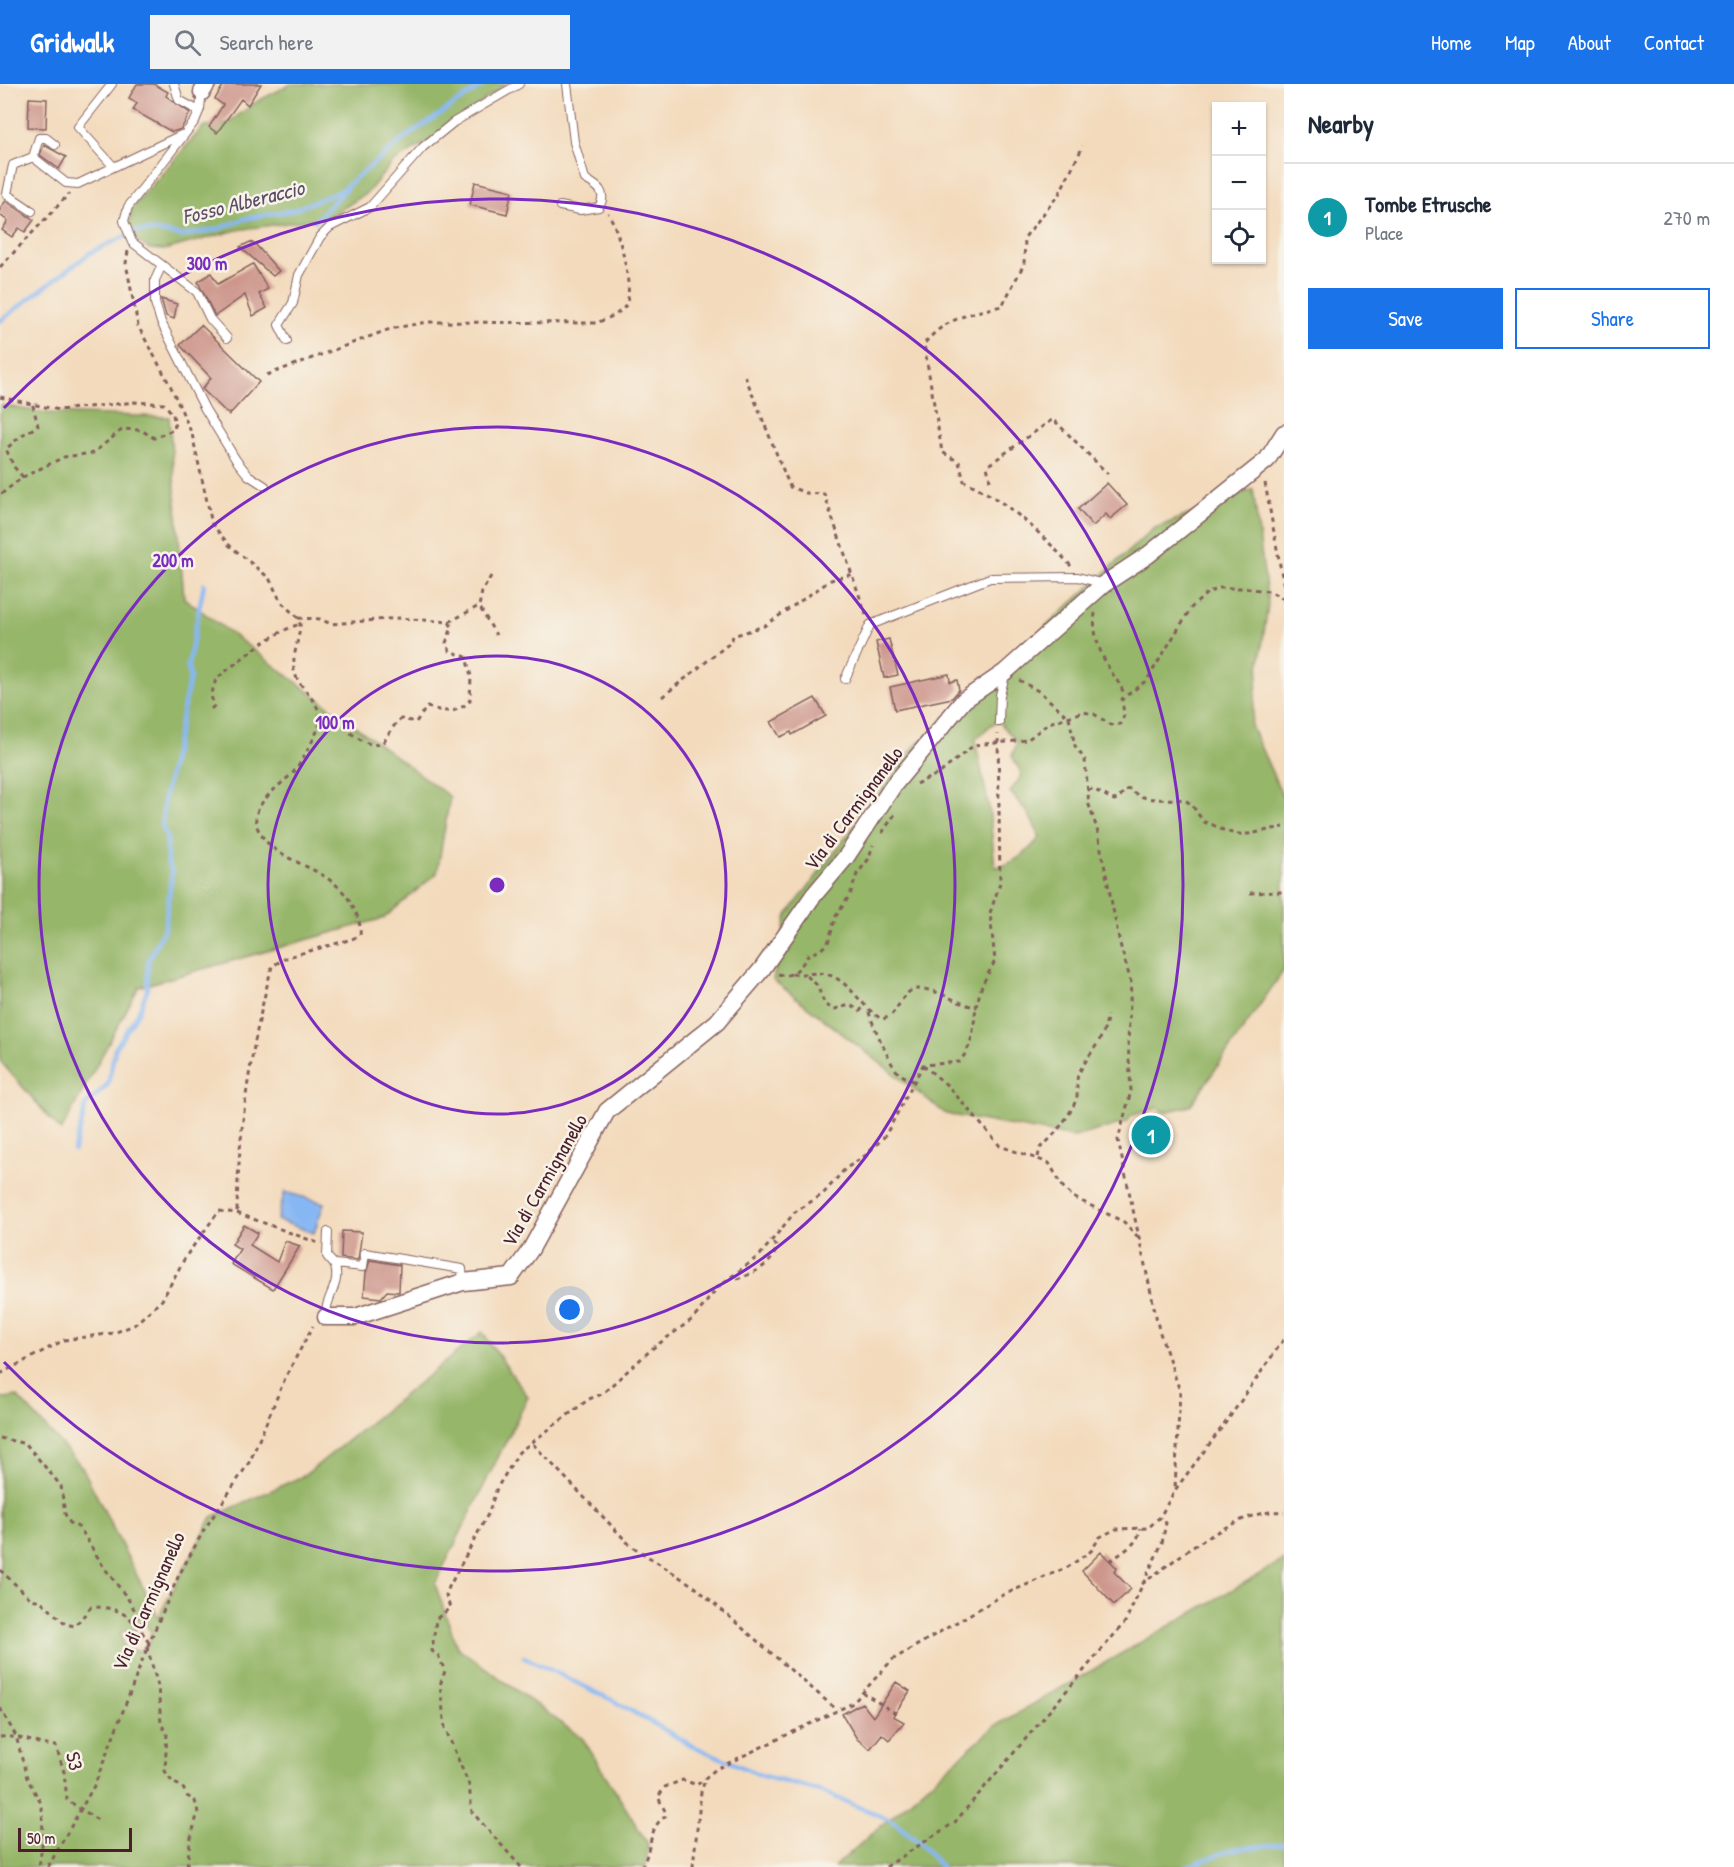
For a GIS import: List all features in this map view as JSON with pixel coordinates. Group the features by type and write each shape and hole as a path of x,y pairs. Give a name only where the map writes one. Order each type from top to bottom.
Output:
{"street":[{"name":"Via di Carmignanello","path":"326,1317 355,1317 399,1305 463,1282 511,1277 531,1248 607,1111 717,1022 762,969 813,896 846,857 900,777 964,700 1005,672 1098,590 1148,555 1267,460 1282,440 1284,433"}],"lane":[{"path":"112,84 78,127 113,166"},
{"path":"174,84 179,100 199,111"},
{"path":"287,341 279,325 293,303 299,275 320,237 330,227 370,207 423,147 454,122 519,84"},
{"path":"560,207 580,210 599,207 603,194 596,185 585,178 574,142 567,84"},
{"path":"203,87 195,121 128,207 124,220 125,230 131,241 197,292 210,319 227,338"},
{"path":"33,157 66,183 78,184 184,133"},
{"path":"33,157 39,138 46,138 55,146"},
{"path":"32,211 7,194 13,165 33,157"},
{"path":"162,265 155,280 155,303 161,322 205,409 236,460 248,475 265,486"},
{"path":"844,680 870,625 990,578 1082,578 1098,590"},
{"path":"999,722 1000,695 1005,672"},
{"path":"328,1232 327,1250 329,1260 334,1264 363,1267 366,1252 462,1269 463,1282"},
{"path":"326,1317 325,1304 336,1275 334,1264"}],"path":[{"path":"1082,578 1020,515 985,490 964,480 959,462 942,452 924,344 934,332 957,316 1002,306 1024,264 1025,237 1059,194 1083,146"},
{"path":"0,267 78,184"},
{"path":"267,375 380,332 426,322 596,323 614,316 626,305 628,292 621,243 614,223 601,204"},
{"path":"131,241 126,263 135,316 192,434 212,524 229,545 269,578 281,602 298,618 300,624 294,673 318,714 320,723 297,768 281,781 258,809 257,827 272,848 332,880 351,901 361,927 360,935 352,939 288,957 272,966 255,1029 237,1183 237,1214"},
{"path":"745,376 790,487 806,493 824,494 870,625"},
{"path":"0,397 32,402 41,408 59,410 135,402 164,404 173,414 175,429 154,438 141,430 123,429 93,453 79,453 64,457 23,477 0,495"},
{"path":"23,477 14,467 6,449 22,435 38,426 32,402"},
{"path":"990,481 987,466 1053,419 1108,474"},
{"path":"1267,460 1265,484 1282,562 1284,587"},
{"path":"662,698 731,642 734,636 764,626 831,580 852,574"},
{"path":"491,576 482,592 479,606 496,635"},
{"path":"1124,696 1147,680 1191,608 1207,593 1220,588 1243,588 1269,591 1284,599"},
{"path":"914,784 940,773 956,757 974,745 997,745 1027,740 1048,723 1087,712 1117,726 1123,722 1122,684 1114,677 1097,642 1094,630 1098,590"},
{"path":"298,618 320,619 331,624 399,618 449,622 479,606"},
{"path":"318,714 330,716 354,736 376,744 382,742 401,719 416,722 427,707 451,712 463,708 470,700 471,676 466,657 450,651 446,643 452,627 449,622"},
{"path":"211,709 214,706 212,686 216,679 258,646 300,624"},
{"path":"1005,672 1040,692 1069,718 1075,746 1085,760 1088,790 1120,944 1131,982 1128,1042 1131,1091 1118,1140 1159,1330 1180,1391 1175,1490"},
{"path":"923,1065 959,1062 966,1054 972,1040 976,1007 982,985 995,960 990,913 1000,884 997,745"},
{"path":"1088,790 1093,789 1114,800 1118,799 1125,790 1130,789 1134,793 1160,801 1182,800 1196,810 1204,822 1235,835 1258,835 1265,830 1284,827"},
{"path":"762,969 784,976 798,971 809,954 819,951 828,944 836,916 850,895 857,874 868,860 876,838 886,829 898,809"},
{"path":"1250,893 1284,892"},
{"path":"790,974 826,974 855,994 869,1011 882,1019 887,1018 897,1007 901,998 912,990 921,988 976,1007"},
{"path":"806,975 817,985 825,1005 835,1009 850,1005 860,1011 865,1006"},
{"path":"869,1011 874,1028 884,1043 894,1067 913,1081"},
{"path":"1038,1157 1040,1148 1047,1143 1056,1128 1068,1119 1077,1095 1079,1073 1102,1037 1107,1026 1107,1015"},
{"path":"923,1065 948,1086 1000,1146 1038,1157 1048,1163 1063,1187 1073,1197 1116,1217 1140,1238"},
{"path":"521,1867 472,1812 469,1785 445,1728 440,1685 445,1671 438,1656 432,1651 436,1619 450,1608 446,1596 449,1587 488,1514 496,1488 519,1452 533,1444 589,1399 602,1394 653,1348 694,1318 718,1287 760,1255 770,1239 795,1212 823,1194 845,1169 866,1155 885,1137 923,1065"},
{"path":"0,1374 64,1340 114,1333 134,1325 162,1300 186,1256 216,1213 237,1214 321,1245 327,1250"},
{"path":"737,1279 748,1276 772,1258 776,1246 770,1239"},
{"name":"Via di Carmignanello","path":"48,1867 95,1784 148,1645 179,1575 204,1530 250,1461 286,1377 310,1330 319,1319 326,1317"},
{"path":"641,1867 648,1854 653,1833 666,1813 660,1803 660,1792 679,1780 698,1785 716,1769 853,1703 892,1660 1003,1595 1068,1567 1091,1551 1100,1537 1116,1529 1148,1528 1160,1517 1175,1490 1284,1339"},
{"path":"0,1438 26,1443 62,1486 65,1514 70,1523 80,1528 103,1566 128,1599 140,1619 142,1632"},
{"path":"533,1444 630,1545 694,1587 837,1710"},
{"path":"1141,1586 1176,1559 1246,1517 1271,1510 1284,1512"},
{"path":"886,1867 955,1822 1125,1622 1162,1543 1166,1523 1160,1517"},
{"path":"1110,1561 1136,1543 1140,1536 1140,1528"},
{"path":"0,1570 32,1599 47,1605 65,1624 75,1626 92,1607 110,1606 132,1620 142,1632 148,1645 158,1686 161,1724 167,1733 165,1771 173,1783 182,1786 187,1796 195,1801 198,1812 198,1822 190,1841 187,1867"},
{"path":"861,1692 895,1713"},
{"path":"0,1708 16,1736 27,1778 42,1805 43,1838 39,1867"},
{"name":"S3","path":"0,1737 16,1736 38,1740 44,1745 56,1746 64,1772 67,1800 101,1822"},
{"path":"693,1867 701,1792 705,1781"}],"green space":[{"path":"291,84 506,84 434,138 393,162 368,192 330,217 237,230 164,250 149,249 130,236 128,228 132,208 204,126 226,124 258,101"},
{"path":"0,405 46,413 169,417 184,598 450,797 437,873 384,918 139,987 61,1131 0,1061"},
{"path":"1253,489 1268,604 1251,726 1284,799 1284,970 1190,1106 1164,1112 1158,1108 1151,1109 1130,1116 1128,1122 1074,1137 946,1114 773,980 787,915 915,746 1153,529","holes":["999,722 1017,742 1012,756 1022,775 1010,792 1028,813 1040,837 1020,856 1008,864 995,867 989,807 975,740 991,725"]},
{"path":"482,1332 528,1397 435,1584 457,1647 583,1739 648,1844 646,1867 0,1867 0,1399 17,1396 82,1467 158,1617 212,1517 305,1475","holes":["140,1619 151,1631 149,1643 140,1651 125,1649 120,1633 124,1631 136,1635 133,1625"]},
{"path":"1284,1560 1284,1867 834,1867 995,1726"}],"water":[{"path":"285,1192 324,1203 314,1233 277,1220"}],"building":[{"path":"137,84 154,84 168,92 166,96 190,113 181,129 172,132 133,110 137,103 129,98"},
{"path":"224,84 261,84 248,105 241,99 217,133 209,127 223,105 215,99"},
{"path":"29,98 47,99 46,128 28,127"},
{"path":"44,145 66,157 59,169 40,155"},
{"path":"475,182 512,191 507,214 470,205"},
{"path":"6,201 34,220 25,232 19,228 12,237 2,230 8,221 0,215 0,208"},
{"path":"250,242 255,244 279,271 273,276 240,247"},
{"path":"253,264 268,289 259,294 267,308 253,316 245,295 215,316 198,282 211,273 218,284"},
{"path":"161,299 177,304 174,319 166,316"},
{"path":"201,325 259,382 229,415 202,389 211,378 180,345"},
{"path":"1107,483 1127,505 1110,519 1106,514 1093,526 1078,509"},
{"path":"889,639 898,675 884,678 876,642"},
{"path":"949,674 950,682 957,680 959,690 952,698 895,710 890,687"},
{"path":"815,698 826,716 792,735 791,732 780,737 771,722"},
{"path":"244,1225 258,1233 250,1245 277,1262 285,1241 300,1246 273,1289 231,1264 240,1249 232,1244"},
{"path":"342,1231 362,1232 358,1260 341,1258"},
{"path":"370,1260 400,1265 399,1292 387,1291 381,1298 364,1296 366,1273"},
{"path":"1101,1552 1117,1568 1114,1572 1131,1589 1114,1605 1082,1571"},
{"path":"896,1682 910,1691 893,1716 904,1722 889,1740 882,1734 870,1749 857,1739 842,1714 862,1703 873,1717"}],"waterway":[{"name":"Fosso Alberaccio","path":"0,321 90,253 136,231 157,231 182,236 218,229 244,219 293,210 339,192 410,134 485,84"},
{"path":"315,221 346,189"},
{"path":"74,1150 85,1106 108,1084 115,1049 139,1011 147,990 148,961 165,927 172,872 167,861 167,837 162,826 164,800 190,677 188,666 204,584"},
{"path":"524,1657 614,1701 691,1745 763,1776 820,1791 891,1820 921,1844 941,1867"},
{"path":"1186,1867 1233,1849 1284,1844"}],"place":[{"name":"Tombe Etrusche","path":"1151,1135"}]}
